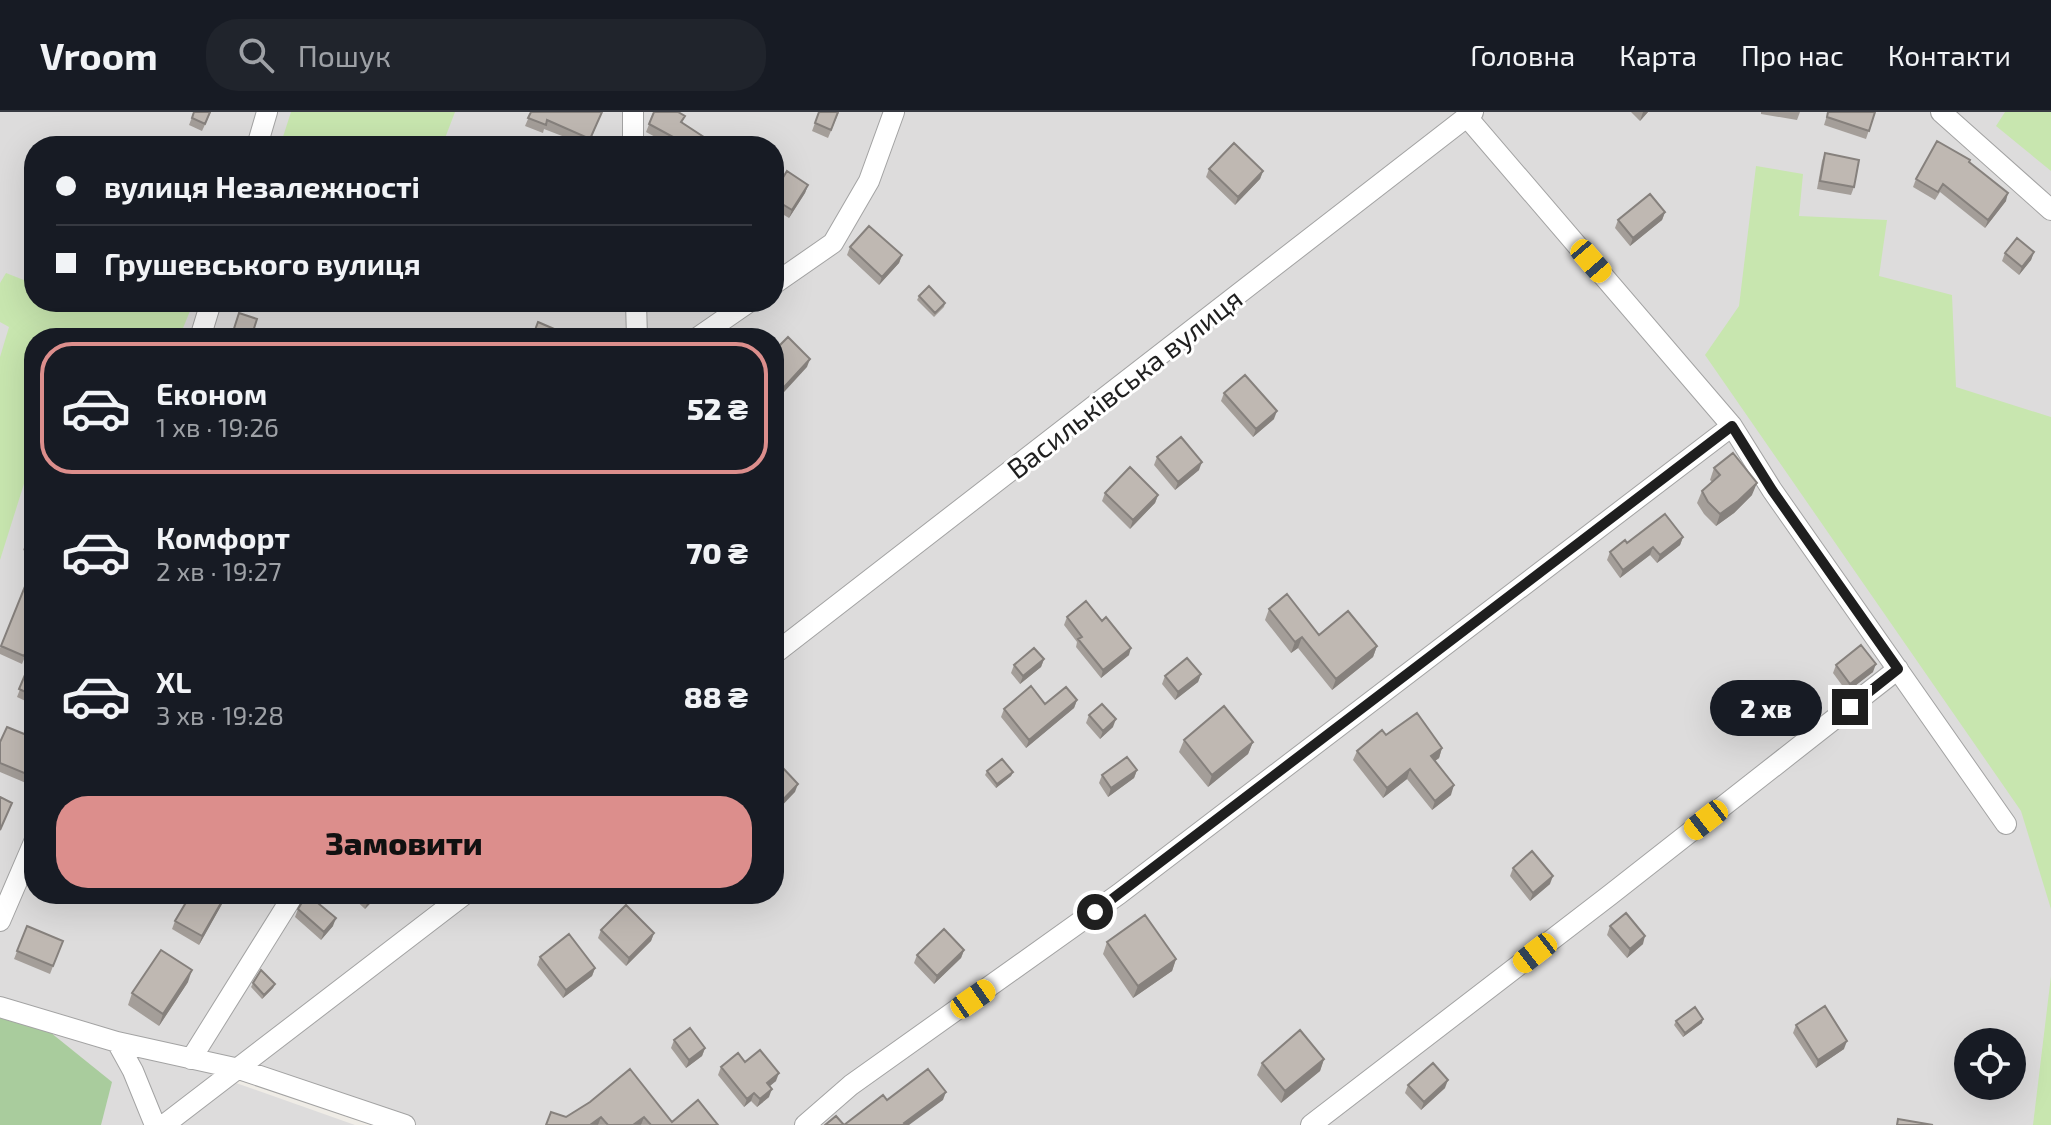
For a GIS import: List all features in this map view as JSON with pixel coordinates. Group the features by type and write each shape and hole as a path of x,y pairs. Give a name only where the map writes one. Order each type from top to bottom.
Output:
{"street":[{"path":"260,136 267,112"},
{"path":"633,112 633,136"},
{"path":"784,277 833,243 869,181 894,112"},
{"path":"1941,112 2051,210"},
{"path":"1470,114 1732,426 1772,490 2006,824"},
{"name":"Васильківська вулиця","path":"784,646 1470,114"},
{"path":"711,328 735,312"},
{"path":"805,1125 851,1085 1119,894 1732,426"},
{"path":"1311,1125 1898,669"},
{"path":"0,921 24,865"},
{"path":"191,1059 288,904"},
{"path":"164,1125 452,904"},
{"path":"0,1007 117,1042 239,1069 405,1125"},
{"path":"117,1042 133,1071 155,1125"}],"shaded area":[{"path":"0,112 2051,112 2051,1125 402,1125 239,1069 164,1125 0,1125"},
{"path":"236,1083 355,1125 179,1125"}],"green space":[{"path":"291,112 455,112 446,136 283,136"},
{"path":"2005,112 2051,112 2051,171 1996,126"},
{"path":"1756,166 1803,174 1799,216 1887,220 1879,276 1952,295 1956,387 2051,417 2051,909 2021,811 1705,355 1739,306"},
{"path":"6,273 24,280 24,312 190,312 183,328 24,328 24,484 0,560 0,357 9,327 0,322 0,283"},
{"path":"2051,976 2051,1125 2033,1125"},
{"path":"0,1017 40,1024 112,1082 101,1125 0,1125"}],"building":[{"path":"194,112 210,112 205,124 192,118"},
{"path":"531,112 602,112 591,136 583,136 547,120 546,125 528,118"},
{"path":"654,112 678,112 685,116 681,122 702,136 671,136 649,124"},
{"path":"819,112 838,112 831,130 815,123"},
{"path":"1828,112 1875,112 1869,131 1827,117"},
{"path":"1937,141 1970,160 2008,193 1988,220 1943,184 1938,192 1916,179"},
{"path":"1234,143 1263,171 1238,197 1209,169"},
{"path":"1825,153 1859,160 1854,187 1820,181"},
{"path":"787,171 808,185 792,210 784,205 784,176"},
{"path":"1650,194 1665,212 1633,238 1618,220"},
{"path":"869,226 902,255 882,277 850,247"},
{"path":"2017,238 2034,252 2022,267 2005,253"},
{"path":"929,286 945,303 935,313 919,296"},
{"path":"239,313 257,319 254,328 234,328"},
{"path":"538,322 552,328 536,328"},
{"path":"788,337 810,359 784,387 784,341"},
{"path":"1245,375 1277,411 1256,429 1224,393"},
{"path":"1181,437 1202,462 1178,482 1157,457"},
{"path":"1733,453 1757,483 1720,514 1702,491 1720,475 1714,468"},
{"path":"1130,467 1158,495 1133,520 1105,493"},
{"path":"1665,514 1683,537 1660,555 1653,547 1623,570 1610,552"},
{"path":"24,589 24,656 1,646"},
{"path":"1287,594 1319,635 1348,611 1377,646 1336,679 1302,637 1295,642 1269,609"},
{"path":"1086,601 1102,621 1106,617 1131,648 1103,670 1078,639 1082,637 1067,617"},
{"path":"1861,645 1876,664 1850,684 1836,665"},
{"path":"1034,648 1044,659 1023,676 1014,665"},
{"path":"1187,658 1201,674 1178,692 1165,676"},
{"path":"1031,686 1045,704 1066,687 1077,700 1029,740 1004,709"},
{"path":"1102,704 1116,719 1103,731 1089,715"},
{"path":"1224,706 1253,742 1212,775 1184,740"},
{"path":"1417,713 1442,748 1431,756 1454,785 1435,801 1410,769 1387,788 1357,751 1382,730 1386,735"},
{"path":"7,727 24,734 24,773 0,763 0,742"},
{"path":"1127,757 1137,770 1111,788 1102,775"},
{"path":"1002,759 1013,772 997,784 987,771"},
{"path":"784,769 798,784 784,799"},
{"path":"0,797 12,803 0,830"},
{"path":"1532,851 1553,876 1533,893 1513,868"},
{"path":"185,904 220,904 202,936 175,921"},
{"path":"301,904 319,904 336,918 324,932 298,909"},
{"path":"626,905 654,933 629,958 601,930"},
{"path":"1626,913 1645,936 1630,949 1610,926"},
{"path":"1145,915 1176,959 1138,986 1107,942"},
{"path":"27,926 63,941 53,966 17,951"},
{"path":"944,929 964,950 937,976 917,955"},
{"path":"569,934 595,968 566,990 540,957"},
{"path":"161,950 192,970 163,1014 132,993"},
{"path":"261,970 275,984 264,995 253,983"},
{"path":"1825,1006 1847,1041 1818,1060 1796,1025"},
{"path":"1695,1007 1703,1019 1685,1033 1676,1021"},
{"path":"690,1028 705,1048 689,1060 674,1040"},
{"path":"1300,1030 1324,1059 1285,1091 1262,1063"},
{"path":"760,1050 779,1073 767,1083 772,1089 760,1099 754,1093 747,1099 721,1067 738,1053 745,1062"},
{"path":"1433,1063 1448,1080 1424,1102 1408,1085"},
{"path":"630,1069 672,1122 698,1100 718,1125 651,1125 644,1117 633,1125 608,1125 601,1117 590,1125 546,1125 551,1112 566,1117"},
{"path":"928,1069 946,1092 904,1123 906,1125 844,1125 883,1095 887,1100"},
{"path":"836,1116 844,1125 825,1125"},
{"path":"1898,1119 1933,1125 1897,1125"}],"route":[{"path":"1095,912 1732,426 1772,490 1898,669 1850,707"}]}
